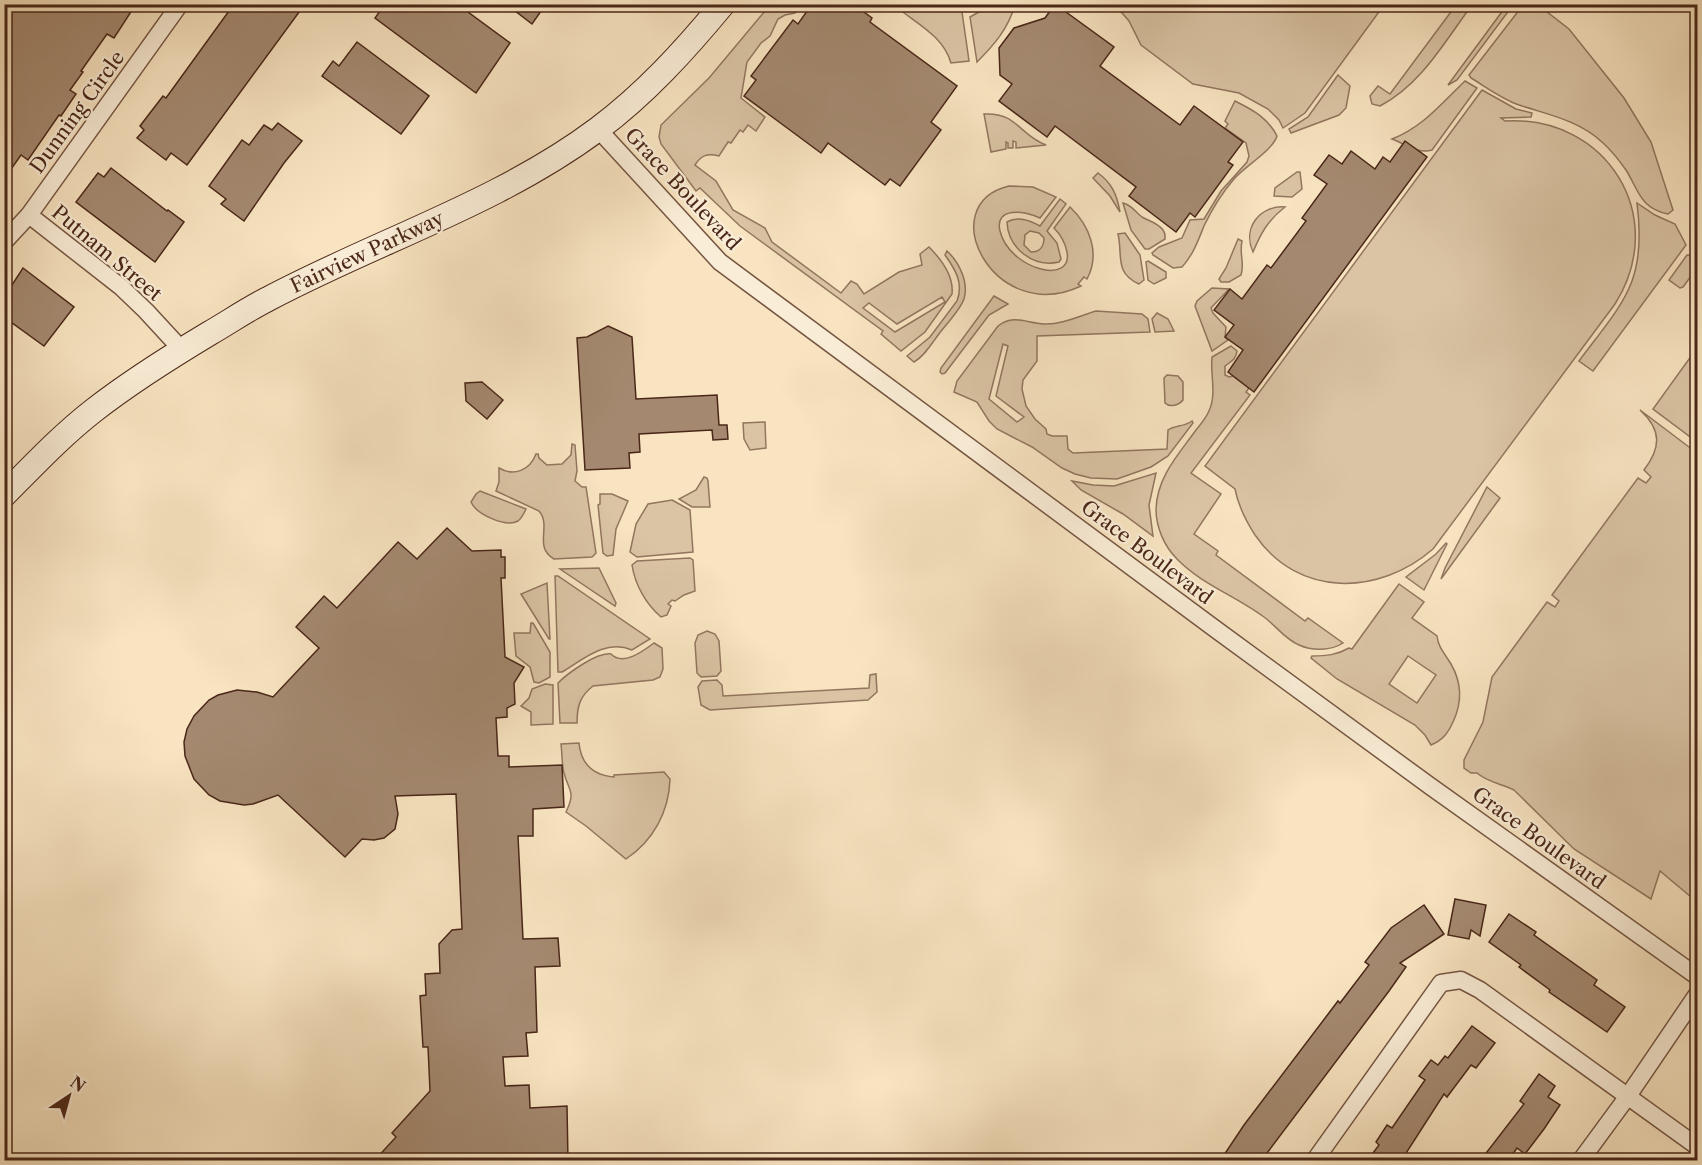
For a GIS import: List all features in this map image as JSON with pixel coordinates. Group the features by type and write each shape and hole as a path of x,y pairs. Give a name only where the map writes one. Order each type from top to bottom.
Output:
{"main road":[{"name":"Fairview Parkway","path":"4,495 93,411 182,350 268,299 539,168 598,129 652,83 696,38 723,4"}],"street":[{"name":"Dunning Circle","path":"4,242 29,215 180,4"},
{"name":"Grace Boulevard","path":"598,129 720,262 1430,786 1698,977"},
{"name":"Putnam Street","path":"29,215 121,287 182,350"},
{"path":"1315,1161 1441,983 1461,980 1480,990 1698,1146"},
{"path":"1581,1161 1698,993"}],"shaded area":[{"path":"993,4 1015,5 1000,36 977,62 970,17"},
{"path":"770,5 803,5 795,13 778,19 770,36 761,43 747,62 741,98 765,117 756,131 748,125 743,132 740,130 731,143 728,142 719,156 705,156 695,165 716,181 733,210 765,228 772,242 841,293 851,281 857,284 864,294 899,272 922,265 920,254 929,247 949,274 952,294 925,332 901,351 881,334 883,331 740,226 700,188 696,191 661,144 659,137 661,125 709,78","holes":["942,297 945,302 895,332 863,308 869,303 897,324"]},
{"path":"894,5 961,5 969,61 951,63 947,53 935,37"},
{"path":"1115,5 1384,5 1305,113 1283,128 1279,120 1268,109 1239,93 1193,84 1141,45 1129,21"},
{"path":"1456,5 1472,5 1420,74 1395,97 1380,106 1372,104 1370,96 1378,86 1390,94"},
{"path":"1508,5 1513,5 1457,80 1448,85 1504,9 1507,10 1510,6"},
{"path":"1523,5 1538,5 1569,29 1624,98 1651,142 1673,210 1668,214 1651,208 1641,198 1626,170 1609,148 1583,128 1513,102 1471,78 1469,75"},
{"path":"1338,75 1350,86 1346,108 1339,115 1291,133 1289,129 1308,117"},
{"path":"1465,81 1477,88 1432,150 1416,150 1392,139 1423,121"},
{"path":"1482,90 1516,109 1532,113 1531,117 1501,118 1505,121 1541,124 1573,135 1599,153 1619,178 1631,206 1635,238 1630,271 1615,304 1433,549 1412,564 1388,576 1364,582 1340,583 1316,580 1293,570 1273,556 1248,524 1235,489 1205,466"},
{"path":"1235,101 1265,119 1277,136 1270,147 1230,184 1210,213 1189,258 1182,267 1173,268 1152,253 1159,247 1182,238 1190,220 1204,219 1221,191 1247,162 1249,156 1246,143 1225,128 1228,124 1225,121"},
{"path":"984,114 995,114 1011,120 1037,141 1046,145 1016,148 1016,142 1013,141 1013,148 1008,148 1006,142 1006,149 991,152"},
{"path":"1300,172 1302,189 1292,197 1274,196 1275,188"},
{"path":"1098,173 1113,190 1120,212 1110,196 1093,178"},
{"path":"1009,186 1033,187 1056,197 1040,218 1020,212 1006,214 999,223 1006,244 1015,255 1027,263 1051,270 1060,268 1066,262 1067,252 1059,233 1054,228 1070,207 1083,222 1091,240 1093,259 1087,279 1084,277 1078,284 1081,286 1050,294 1022,290 1000,277 984,258 975,237 975,215 986,197"},
{"path":"1060,199 1066,204 1047,231 1057,243 1061,259 1059,262 1040,262 1024,254 1012,240 1007,222 1015,219 1024,220 1040,226","holes":["1030,231 1039,233 1044,238 1043,244 1039,250 1031,252 1024,245 1025,235"]},
{"path":"1123,203 1161,228 1165,239 1145,249 1131,230"},
{"path":"1637,203 1675,224 1686,245 1593,371 1579,361 1629,289 1638,253"},
{"path":"1285,207 1266,227 1253,252 1250,235 1256,220 1268,210"},
{"path":"1125,233 1140,255 1144,280 1139,284 1131,280 1121,263 1118,234"},
{"path":"1238,239 1242,241 1241,275 1229,282 1221,282 1219,279"},
{"path":"947,251 962,273 965,286 964,299 929,348 914,362 907,356 930,337 957,301 959,282 945,255"},
{"path":"1687,255 1690,255 1694,262 1692,267 1694,272 1680,288 1669,280"},
{"path":"1146,262 1166,272 1166,278 1154,284 1148,280"},
{"path":"1212,288 1229,289 1211,308 1226,327 1225,337 1228,340 1212,351 1195,306 1197,301"},
{"path":"994,296 1008,304 989,315 942,374 941,368"},
{"path":"1096,311 1142,314 1148,319 1150,332 1037,336 1037,361 1023,380 1022,389 1026,406 1035,419 1046,429 1047,434 1067,436 1068,449 1073,453 1167,449 1168,430 1192,421 1193,423 1168,456 1151,467 1117,479 1091,478 1062,468 1032,447 997,429 977,402 954,392 957,381 998,326 1004,322 1020,320 1050,324","holes":["1003,344 1008,346 996,396 1024,417 1017,422 989,399"]},
{"path":"1157,313 1168,319 1174,331 1155,332 1152,319"},
{"path":"1231,346 1237,351 1236,356 1225,366 1225,375 1233,376 1249,388 1246,392 1250,395 1191,473 1221,494 1194,534 1218,551 1216,555 1305,621 1308,618 1343,643 1333,648 1310,648 1290,640 1264,617 1186,568 1168,548 1159,529 1156,509 1160,487 1182,448 1209,411 1213,398 1212,357"},
{"path":"1697,348 1697,442 1653,409"},
{"path":"1167,375 1178,376 1183,382 1183,400 1174,405 1165,403 1164,378"},
{"path":"1640,410 1697,453 1697,902 1660,871 1651,899 1574,849 1514,790 1464,768 1464,760 1483,722 1492,677 1547,602 1555,607 1559,601 1552,595 1638,478 1646,483 1651,477 1644,470 1654,454 1657,439 1652,425"},
{"path":"765,422 766,448 750,450 744,439 743,423"},
{"path":"572,444 575,445 577,471 575,481 582,487 586,487 596,553 592,557 554,559 545,549 544,523 539,511 496,491 499,482 499,468 516,472 526,468 536,454 547,465 562,464 571,455"},
{"path":"1156,473 1149,505 1153,536 1123,514 1081,490 1072,481 1114,486"},
{"path":"704,477 708,481 710,507 692,507 679,499 696,490"},
{"path":"1487,487 1500,498 1441,579 1445,568"},
{"path":"480,491 526,509 519,520 513,523 492,519 474,507 471,502"},
{"path":"600,494 612,494 628,501 616,529 613,555 607,556 603,553 598,505"},
{"path":"672,500 690,510 693,552 637,557 630,552 636,524 648,504"},
{"path":"1446,543 1424,590 1406,577 1436,554"},
{"path":"690,558 693,560 695,591 675,601 672,600 668,604 671,606 667,615 661,617 642,594 632,565 637,561"},
{"path":"599,568 616,603 615,606 560,569"},
{"path":"555,576 650,639 632,650 613,647 595,652 562,672 558,672"},
{"path":"547,583 550,639 521,594"},
{"path":"1399,584 1424,602 1412,618 1437,636 1440,647 1455,671 1459,686 1458,708 1445,736 1431,745 1415,725 1337,679 1311,658 1352,649","holes":["1408,656 1436,675 1417,703 1389,684"]},
{"path":"531,623 550,652 550,677 539,683 534,682 530,667 516,656 514,633 530,633"},
{"path":"707,631 715,634 719,641 721,671 717,676 701,677 697,673 695,643 698,635"},
{"path":"654,643 662,648 663,669 660,677 653,680 593,686 580,702 577,723 560,723 558,683 598,656 611,654 621,659 627,658 638,654"},
{"path":"876,674 877,692 868,700 710,710 701,705 698,687 702,681 717,680 722,685 723,696 869,688 870,675"},
{"path":"545,684 553,685 553,724 531,725 531,712 521,706 529,698 532,689"},
{"path":"579,743 585,762 600,774 614,777 614,775 664,772 670,779 666,803 658,825 644,844 626,859 566,812 571,792 563,770 561,744"}],"building":[{"path":"4,4 136,4 114,38 107,34 81,71 83,72 70,90 76,94 28,160 21,155 4,179"},
{"path":"234,4 305,4 187,165 171,153 166,160 137,138 144,130 140,126 163,96 166,98"},
{"path":"385,4 457,4 510,43 476,93 375,18"},
{"path":"506,4 546,4 532,24"},
{"path":"812,4 853,4 872,18 870,22 957,86 931,122 941,130 900,186 890,179 885,185 828,143 821,153 744,96 756,80 751,76 793,20 798,24"},
{"path":"1055,4 1114,47 1100,66 1180,125 1194,106 1243,142 1228,162 1233,165 1195,217 1190,213 1176,232 1129,196 1136,187 1055,126 1047,137 999,101 1012,84 1000,75 999,48 1014,28 1045,18"},
{"path":"357,42 429,96 401,134 322,76 333,61 339,66"},
{"path":"278,123 302,141 244,221 221,204 226,199 209,186 242,140 249,145 264,125 272,130"},
{"path":"1405,141 1427,157 1254,392 1228,372 1243,350 1225,337 1234,325 1214,310 1230,289 1242,299 1267,265 1271,268 1306,221 1302,218 1327,184 1314,175 1329,155 1342,164 1351,151 1375,169 1383,157 1390,162"},
{"path":"111,168 184,222 155,262 76,202 98,173 104,177"},
{"path":"23,268 74,307 44,346 4,317 4,308 12,298 6,294"},
{"path":"608,326 632,337 636,399 717,395 719,425 727,425 728,439 713,440 712,430 639,434 640,452 629,453 630,468 585,470 577,338 587,337"},
{"path":"482,382 503,400 487,419 466,401 465,383"},
{"path":"447,528 472,551 501,550 501,557 505,557 505,578 501,578 505,657 524,667 514,683 515,704 507,708 507,717 496,718 498,756 509,756 509,767 562,765 564,807 533,809 533,836 518,836 523,939 558,938 560,966 535,967 537,1032 526,1033 528,1056 503,1057 505,1086 529,1085 530,1108 567,1106 568,1161 374,1161 396,1137 392,1133 430,1091 428,1047 423,1047 420,996 426,995 425,974 440,973 439,944 452,930 462,929 456,794 395,796 398,814 395,829 384,838 362,839 345,857 278,795 244,805 220,801 209,795 194,779 185,756 184,742 187,729 194,716 209,700 237,690 257,692 273,697 319,648 296,627 324,596 337,608 398,542 417,559"},
{"path":"1455,899 1486,905 1480,936 1471,930 1469,939 1448,935"},
{"path":"1424,905 1444,934 1400,963 1406,967 1261,1161 1220,1161 1244,1125 1338,1001 1340,1003 1369,965 1365,962 1391,928"},
{"path":"1509,914 1536,932 1534,935 1597,980 1594,985 1625,1007 1607,1032 1549,992 1550,990 1519,967 1521,965 1489,942"},
{"path":"1472,1026 1495,1043 1476,1068 1471,1065 1447,1097 1444,1094 1401,1161 1367,1161 1379,1145 1376,1142 1387,1125 1392,1128 1425,1080 1419,1076 1431,1060 1438,1065 1445,1056 1448,1058"},
{"path":"1539,1074 1555,1086 1548,1097 1560,1105 1544,1129 1525,1154 1517,1148 1508,1161 1480,1161 1524,1104 1520,1101"}]}
